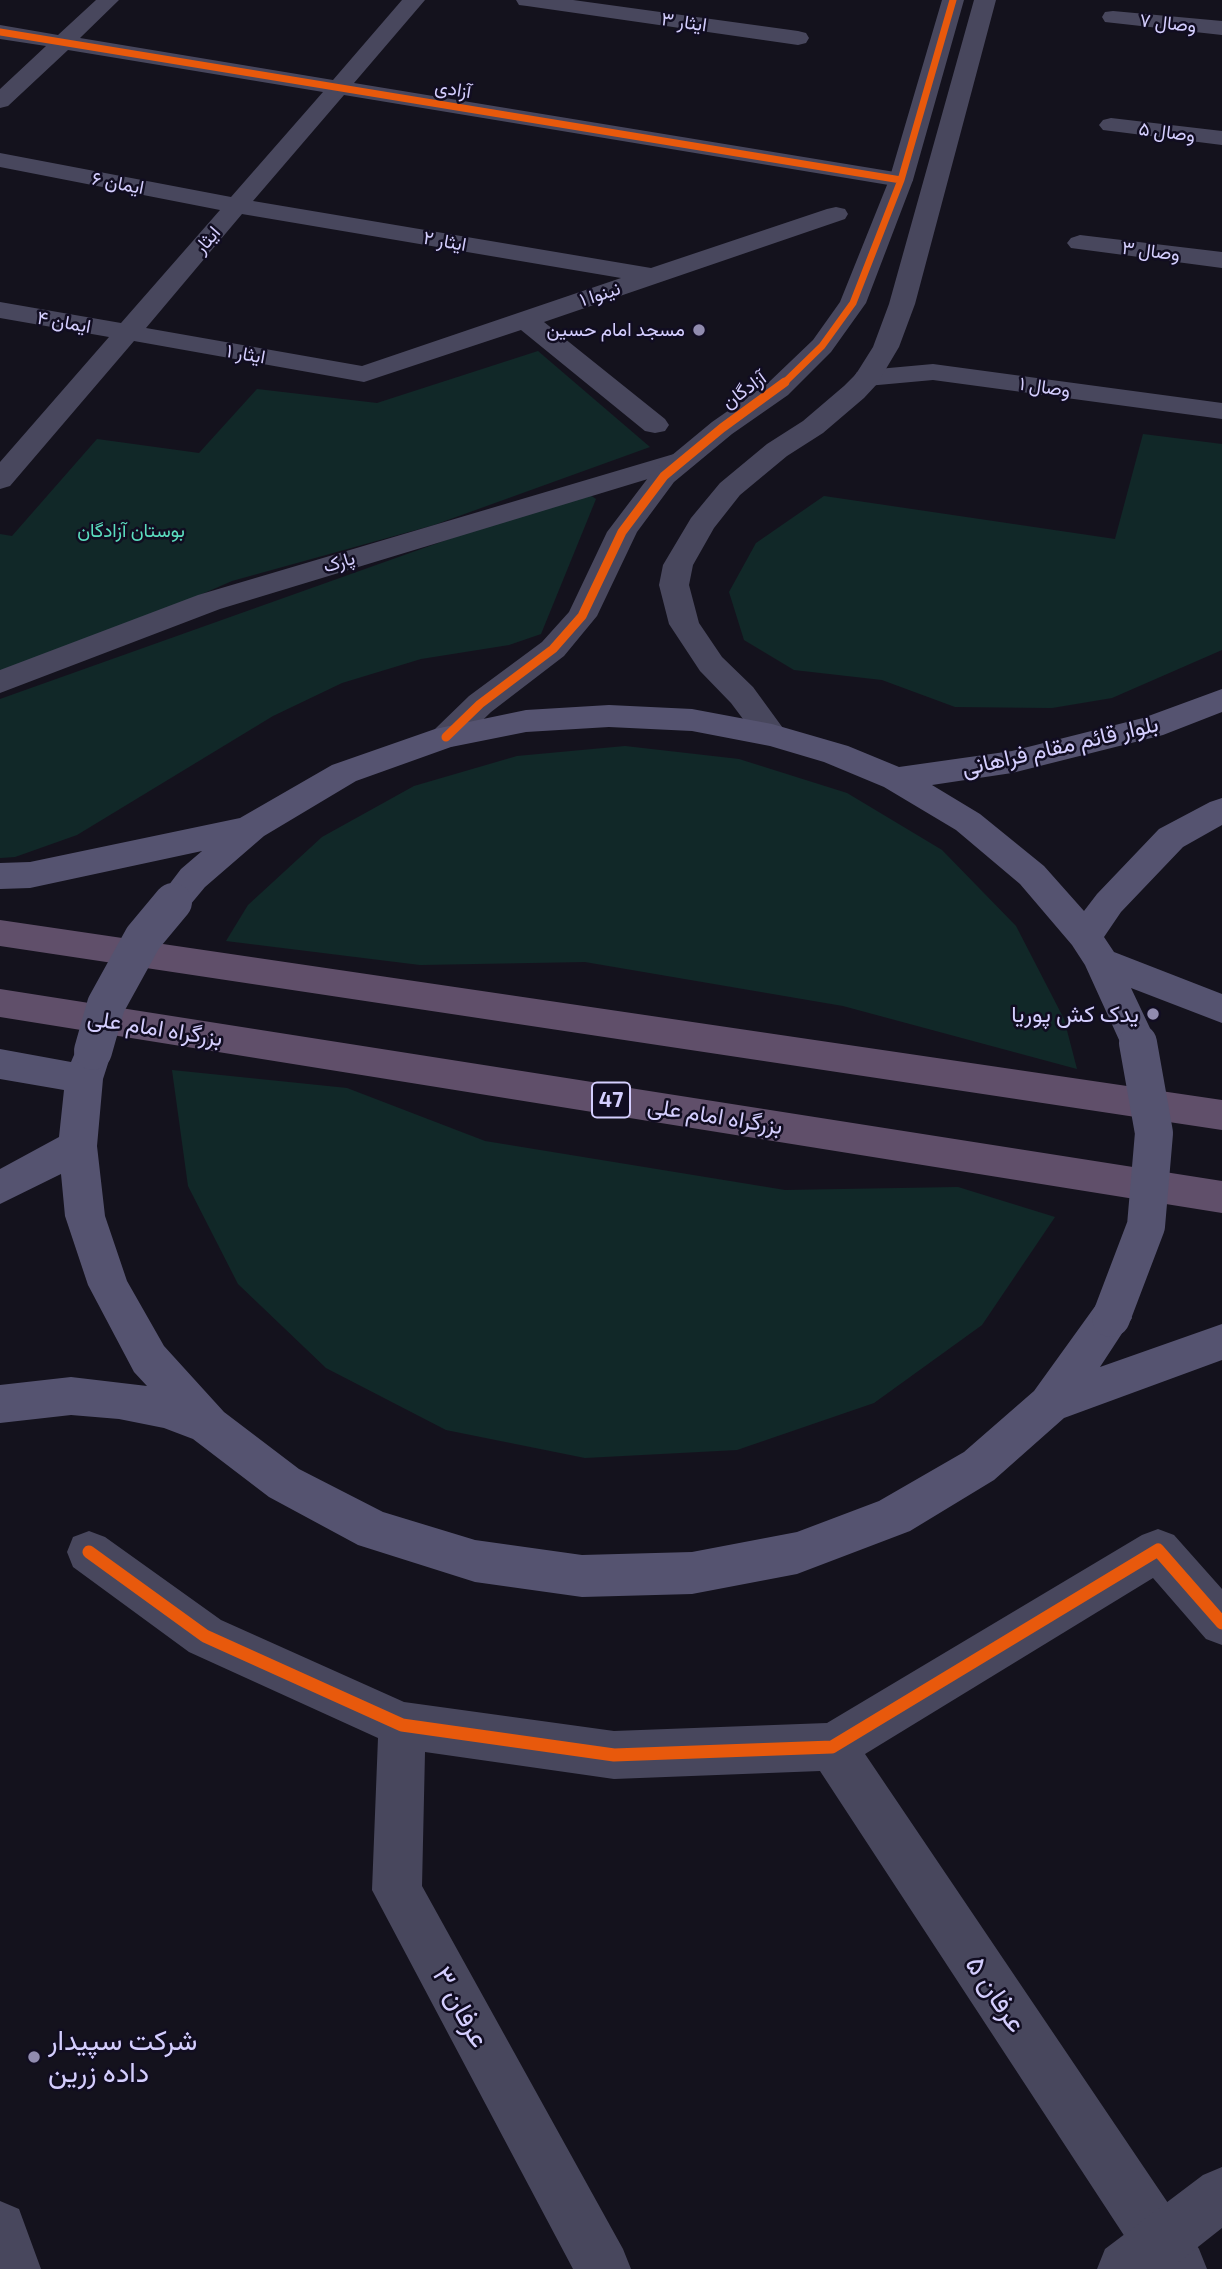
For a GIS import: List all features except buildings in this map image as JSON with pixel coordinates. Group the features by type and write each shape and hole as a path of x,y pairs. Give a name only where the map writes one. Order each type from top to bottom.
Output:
{"highway":[{"path":"0,933 1222,1115"},
{"name":"بزرگراه امام علی","path":"0,1003 1222,1197"}],"main road":[{"name":"بلوار قائم مقام فراهانی","path":"896,779 1012,762 1114,737 1152,727 1222,699"},
{"path":"609,716 692,720 772,735 835,754 896,779 968,822 1032,874 1093,949 1138,1043 1154,1133 1146,1226 1111,1318 1049,1404 979,1465 894,1516 797,1553 692,1573 582,1576 475,1560 374,1530 284,1483 209,1426 149,1359 108,1285 85,1216 78,1146 88,1065 106,1005 143,938 193,878 252,827 344,774 446,737 526,721 609,716"},
{"path":"1093,949 1109,902 1171,838 1222,810"},
{"path":"0,876 30,875 252,827"},
{"path":"1093,949 1222,1009"},
{"path":"0,1064 88,1065"},
{"path":"0,1188 78,1146"},
{"path":"1049,1404 1222,1342"},
{"path":"0,1404 71,1396 119,1400 165,1409 209,1426"}],"street":[{"path":"0,101 108,0"},
{"name":"ایثار","path":"0,480 414,0"},
{"name":"ایثار ۳","path":"527,0 669,9 798,38"},
{"name":"آزادگان","path":"446,737 489,697 553,649 582,616 622,532 640,504 664,476 722,428 778,389 822,346 853,303 901,180 953,0"},
{"path":"772,735 742,695 711,664 684,624 674,585 678,565 701,524 730,489 777,450 813,427 867,379 886,346 902,304 985,0"},
{"name":"وصال ۷","path":"1113,17 1222,29"},
{"name":"آزادی","path":"0,32 901,180"},
{"name":"وصال ۵","path":"1111,125 1222,138"},
{"name":"ایمان ۶","path":"0,160 237,206"},
{"name":"ایثار ۲","path":"237,206 652,276"},
{"name":"نینوا ۱","path":"364,374 836,214"},
{"name":"وصال ۳","path":"1080,243 1222,260"},
{"name":"ایمان ۴","path":"0,310 127,333"},
{"path":"524,319 655,425"},
{"name":"ایثار ۱","path":"127,333 364,374"},
{"name":"وصال ۱","path":"867,379 933,372 1222,411"},
{"name":"پارک","path":"0,682 208,602 684,459"},
{"path":"89,1552 205,1636 402,1725 614,1755 832,1747 1158,1550 1222,1623"},
{"name":"عرفان ۳","path":"402,1725 397,1889 604,2269"},
{"name":"عرفان ۵","path":"832,1747 1155,2260"},
{"path":"1155,2260 1222,2194"},
{"path":"0,2228 13,2269"}],"green space":[{"name":"بوستان آزادگان","path":"538,351 650,447 434,525 232,581 41,664 0,679 0,534 12,536 97,439 199,453 257,389 377,403"},
{"path":"1143,434 1222,444 1222,650 1112,698 1052,708 955,707 882,680 794,670 744,640 729,592 756,543 824,496 1115,539"},
{"path":"584,491 596,499 541,634 509,645 421,659 342,683 273,716 77,835 15,857 0,858 0,699"},
{"path":"625,746 739,759 847,793 942,850 1016,926 1064,1019 1077,1069 843,1006 585,962 420,965 226,941 248,905 322,837 414,786 517,756"},
{"path":"172,1070 347,1088 485,1141 785,1190 958,1187 1055,1217 982,1325 874,1403 737,1450 585,1458 446,1430 326,1368 238,1284 188,1186"}],"cycle path":[{"path":"446,737 480,704 553,649 582,616 622,532 664,476 722,428 778,389 822,346 853,303 901,180 953,0"},
{"path":"0,32 901,180"},
{"path":"89,1552 205,1636 402,1725 614,1755 832,1747 1158,1550 1222,1623"}],"place":[{"name":"مسجد امام حسین","path":"699,330"},
{"name":"یدک کش پوریا","path":"1153,1014"},
{"name":"شرکت سپیدار داده زرین","path":"34,2057"}]}
